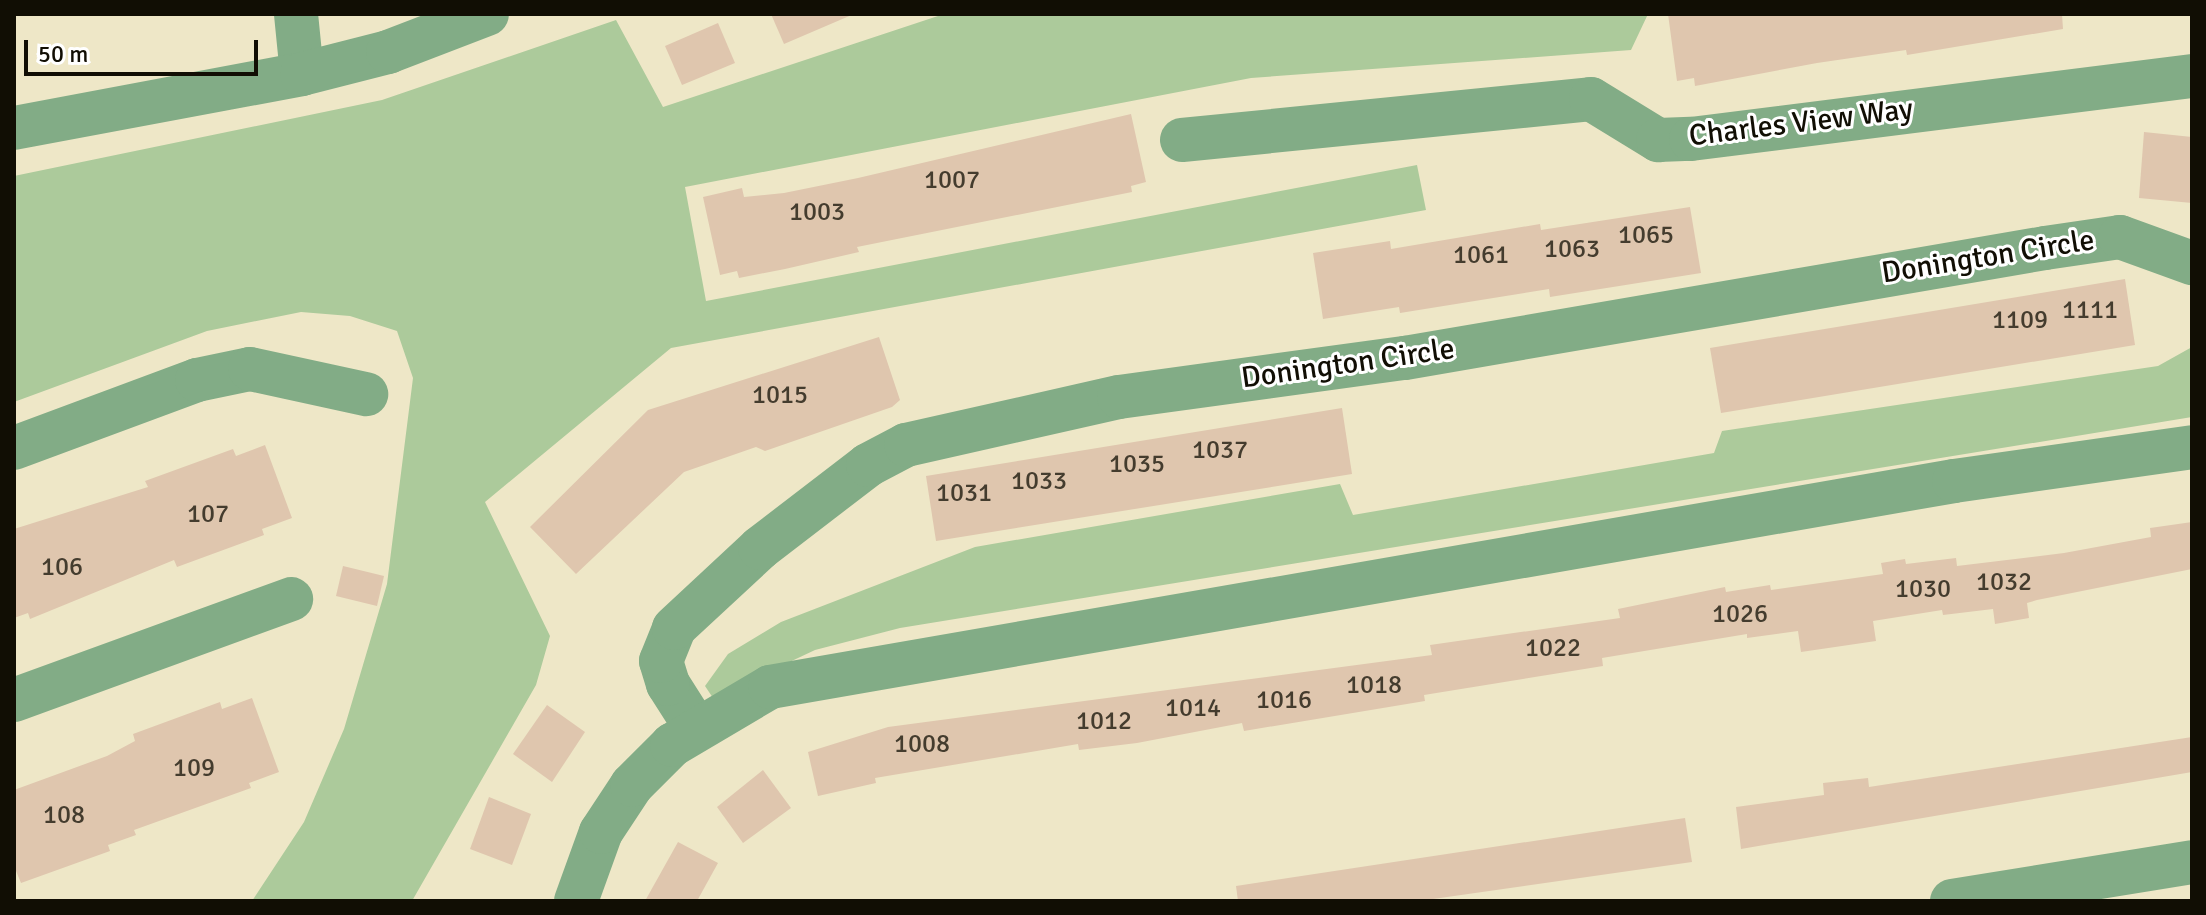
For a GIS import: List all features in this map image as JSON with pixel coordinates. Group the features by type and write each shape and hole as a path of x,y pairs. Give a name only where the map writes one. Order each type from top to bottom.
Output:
{"street":[{"path":"296,14 302,74"},
{"path":"14,128 302,74 388,52 487,14"},
{"name":"Charles View Way","path":"1182,140 1591,99 1658,140 1691,139 2192,76"},
{"name":"Donington Circle","path":"696,728 668,684 661,661 674,628 760,548 868,465 906,445 1119,397 1405,358 2120,237 2192,263"},
{"path":"14,448 197,380 250,369 366,394"},
{"path":"576,901 601,832 632,785 696,728 770,687 1923,486 2192,447"},
{"path":"14,700 291,599"},
{"path":"1952,901 2192,862"}],"green space":[{"path":"944,14 1648,14 1631,50 1251,78 685,187 706,301 1417,165 1426,210 671,348 485,502 550,636 536,685 412,901 252,901 304,822 344,729 387,584 413,378 397,331 350,316 301,312 207,331 14,402 14,176 382,100 616,20 663,107"},
{"path":"2192,347 2192,417 900,628 815,650 713,698 705,686 728,654 781,622 975,547 1340,484 1353,515 1714,453 1722,431 2158,366"}],"building":[{"path":"771,14 854,14 784,44"},
{"path":"1668,14 2062,14 2063,29 1907,55 1906,50 1817,63 1695,86 1694,78 1677,81"},
{"path":"718,23 735,63 682,85 665,46"},
{"path":"1131,114 1146,182 1131,186 1132,192 857,247 859,252 785,269 739,278 737,271 720,275 703,197 742,188 744,197 784,193"},
{"path":"2144,132 2192,137 2192,203 2139,198"},
{"path":"1690,207 1701,273 1550,297 1549,289 1400,313 1399,307 1323,319 1313,253 1390,241 1391,249 1540,224 1541,230"},
{"path":"2125,279 2135,345 1721,413 1710,348"},
{"path":"879,337 900,400 892,407 765,451 756,447 684,472 576,574 530,527 648,410"},
{"path":"1342,408 1352,474 936,541 926,476"},
{"path":"265,445 292,518 262,529 264,535 177,567 174,560 30,619 28,613 14,618 14,529 148,487 145,481 233,449 236,456"},
{"path":"2192,522 2192,569 2037,600 2027,603 2029,618 1995,624 1993,609 1943,615 1942,610 1873,621 1876,641 1801,652 1798,631 1747,638 1747,634 1602,658 1603,666 1424,695 1425,701 1244,731 1242,723 1137,743 1079,750 1078,744 875,778 876,783 818,796 808,752 888,727 1432,655 1430,645 1620,618 1618,609 1725,587 1726,592 1770,585 1771,590 1883,574 1881,563 1905,559 1906,564 1956,558 1957,566 2064,553 2151,537 2150,528"},
{"path":"343,566 384,576 377,606 336,596"},
{"path":"252,698 279,772 249,783 251,788 134,830 136,835 108,845 110,851 21,883 14,866 14,790 107,756 135,741 133,734 220,702 222,709"},
{"path":"547,705 585,732 552,782 513,754"},
{"path":"2192,737 2192,772 1741,849 1736,807 1824,795 1823,783 1868,778 1869,787"},
{"path":"763,770 791,808 743,843 717,807"},
{"path":"489,797 531,814 512,865 470,849"},
{"path":"1685,818 1692,862 1419,901 1238,901 1236,886"},
{"path":"678,842 718,863 697,901 645,901"}]}
